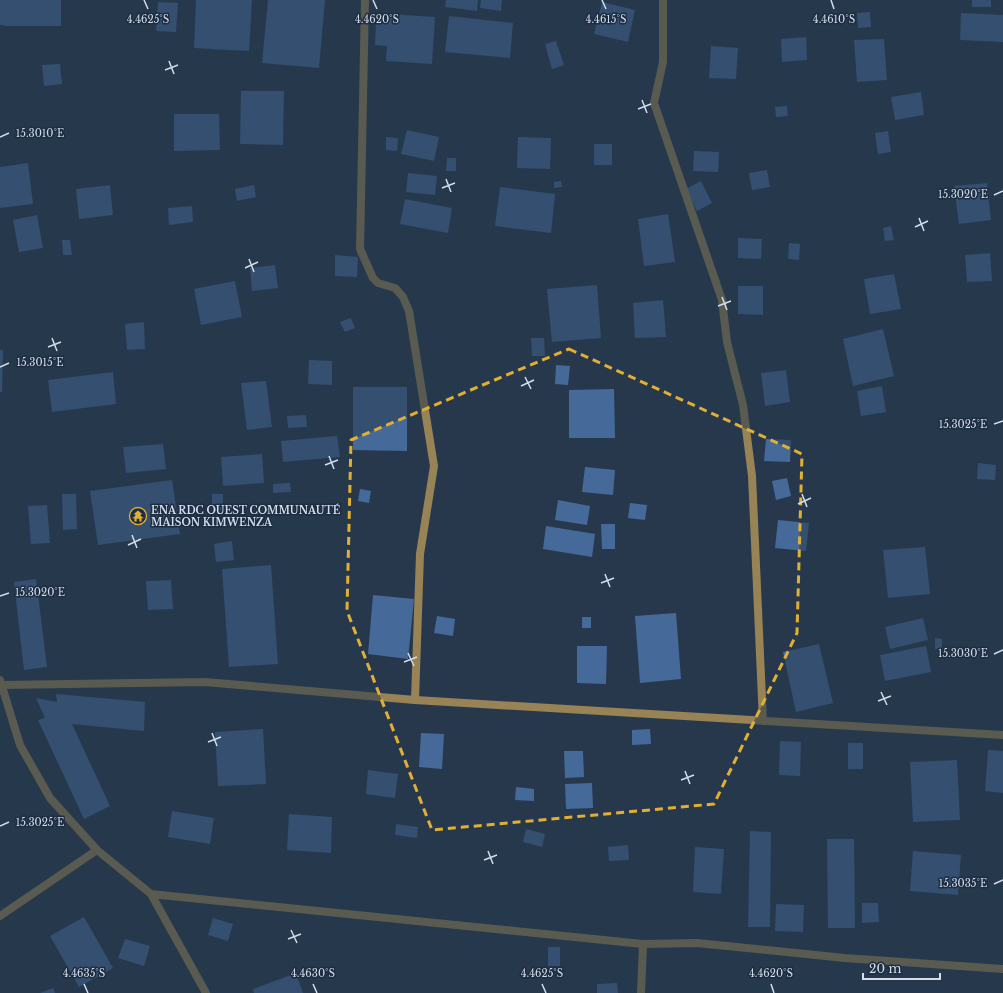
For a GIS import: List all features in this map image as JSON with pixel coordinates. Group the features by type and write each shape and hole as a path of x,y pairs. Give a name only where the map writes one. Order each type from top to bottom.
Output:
{"street":[{"path":"365,0 360,249 373,278 378,283 395,288 403,296 409,311 434,466 420,554 415,700"},
{"path":"663,0 663,62 654,103 722,300 727,342 743,405 752,476 763,722"},
{"path":"206,993 151,894 97,850 50,798 20,745 1,683 205,682 415,700 763,722 1003,735"},
{"path":"0,916 97,850"},
{"path":"151,894 643,944 697,943 845,958 1003,969"},
{"path":"641,993 643,944"}],"highlighted area":[{"path":"569,349 802,454 797,633 714,804 432,830 347,611 351,440"}],"building":[{"path":"0,0 61,0 61,26 0,25"},
{"path":"196,0 252,0 249,51 194,48"},
{"path":"268,0 325,0 319,68 262,63"},
{"path":"446,0 478,0 477,11 445,7"},
{"path":"481,0 502,0 501,11 480,8"},
{"path":"972,0 991,0 991,7 972,7"},
{"path":"158,2 178,3 176,32 156,31"},
{"path":"602,2 635,10 628,42 594,34"},
{"path":"870,12 871,27 858,28 857,13"},
{"path":"961,13 1003,15 1003,42 960,40"},
{"path":"388,14 435,17 432,64 386,61 387,46 375,45 376,22 388,23"},
{"path":"449,16 513,23 510,58 445,52"},
{"path":"806,37 807,60 782,62 781,39"},
{"path":"884,39 887,80 857,82 854,40"},
{"path":"556,41 564,65 552,69 545,44"},
{"path":"711,46 738,48 736,79 709,78"},
{"path":"60,64 62,84 44,86 42,65"},
{"path":"241,91 284,91 283,145 240,144"},
{"path":"921,92 924,115 895,120 891,97"},
{"path":"787,106 788,116 776,117 775,107"},
{"path":"174,114 219,114 220,150 174,151"},
{"path":"407,130 439,137 434,161 401,154"},
{"path":"888,131 891,152 878,154 875,133"},
{"path":"386,137 398,138 397,151 386,150"},
{"path":"518,137 551,138 550,169 517,168"},
{"path":"594,144 612,144 612,165 594,165"},
{"path":"694,151 719,152 718,172 693,171"},
{"path":"447,158 456,158 456,171 446,171"},
{"path":"28,163 33,204 0,208 0,167"},
{"path":"767,170 770,187 752,190 749,173"},
{"path":"408,173 437,176 435,195 406,192"},
{"path":"561,181 562,187 554,188 554,182"},
{"path":"701,181 712,203 697,211 686,189"},
{"path":"987,183 991,220 959,224 954,186"},
{"path":"110,185 113,215 79,219 76,189"},
{"path":"254,185 256,197 237,201 235,189"},
{"path":"500,187 555,194 551,233 495,226"},
{"path":"405,199 452,208 448,233 400,224"},
{"path":"192,206 193,222 169,225 168,208"},
{"path":"668,214 675,262 644,266 638,219"},
{"path":"37,215 43,248 19,252 13,220"},
{"path":"891,226 894,240 885,241 883,228"},
{"path":"738,238 762,239 761,259 738,258"},
{"path":"62,240 70,240 72,255 63,255"},
{"path":"789,243 800,244 799,260 788,259"},
{"path":"990,253 992,281 967,282 965,255"},
{"path":"335,255 358,257 357,277 335,276"},
{"path":"275,265 278,288 252,291 250,268"},
{"path":"894,274 901,309 870,314 864,279"},
{"path":"235,281 242,317 201,325 194,289"},
{"path":"597,285 601,338 552,342 547,289"},
{"path":"738,286 763,286 763,315 738,314"},
{"path":"663,300 666,337 635,338 633,303"},
{"path":"351,318 355,328 345,332 340,322"},
{"path":"144,322 145,349 127,350 125,324"},
{"path":"883,329 894,376 853,386 843,339"},
{"path":"531,338 544,338 545,356 532,356"},
{"path":"0,350 3,350 2,392 0,392"},
{"path":"309,360 332,361 332,385 308,384"},
{"path":"556,365 570,366 568,385 555,384"},
{"path":"786,370 790,402 765,406 761,373"},
{"path":"113,372 116,404 52,412 48,380"},
{"path":"266,381 272,427 247,430 241,383"},
{"path":"882,386 886,412 861,416 857,391"},
{"path":"353,387 407,387 407,451 353,450"},
{"path":"614,389 615,438 569,438 569,390"},
{"path":"306,415 307,427 288,428 287,416"},
{"path":"337,436 340,457 283,462 281,441"},
{"path":"766,439 791,440 790,462 764,461"},
{"path":"163,444 166,469 126,473 123,447"},
{"path":"262,454 264,483 223,486 221,457"},
{"path":"978,463 996,465 995,480 977,479"},
{"path":"585,467 615,470 613,495 582,492"},
{"path":"787,478 791,496 776,500 772,481"},
{"path":"172,480 180,534 98,545 90,491"},
{"path":"290,483 291,492 273,493 273,484"},
{"path":"360,489 371,491 369,503 358,501"},
{"path":"62,494 76,494 77,529 63,530"},
{"path":"212,494 223,494 223,510 212,510"},
{"path":"558,500 590,506 587,525 555,520"},
{"path":"630,503 647,505 645,520 628,518"},
{"path":"47,505 50,543 31,544 28,506"},
{"path":"778,520 809,523 806,551 775,548"},
{"path":"601,524 615,524 615,549 602,549"},
{"path":"546,526 595,534 592,557 543,549"},
{"path":"232,541 234,560 216,562 214,544"},
{"path":"925,547 930,594 888,598 883,550"},
{"path":"271,565 278,664 229,667 222,569"},
{"path":"36,579 47,667 24,670 14,582"},
{"path":"171,580 173,609 148,610 146,581"},
{"path":"373,595 414,599 408,659 368,654"},
{"path":"676,613 681,679 640,683 635,616"},
{"path":"437,616 455,619 453,636 434,633"},
{"path":"582,617 591,617 591,628 582,628"},
{"path":"923,618 928,640 890,649 885,627"},
{"path":"935,638 942,639 942,649 935,649"},
{"path":"819,644 833,703 796,712 783,652"},
{"path":"577,646 607,646 606,684 577,683"},
{"path":"926,646 931,672 885,681 880,655"},
{"path":"56,694 145,702 144,731 72,724 110,806 84,819 38,720 45,718 36,698 57,702"},
{"path":"263,729 266,784 218,786 215,732"},
{"path":"650,729 651,744 632,745 632,730"},
{"path":"421,733 444,734 442,769 419,767"},
{"path":"780,741 801,742 800,776 779,775"},
{"path":"848,743 863,743 863,769 848,769"},
{"path":"988,750 1003,751 1003,793 985,791"},
{"path":"564,751 583,751 584,777 565,778"},
{"path":"957,760 960,820 913,822 910,762"},
{"path":"368,770 398,774 395,798 366,794"},
{"path":"592,783 593,808 566,809 565,784"},
{"path":"516,787 534,789 534,801 515,800"},
{"path":"172,811 214,818 210,844 168,837"},
{"path":"289,814 332,817 331,853 287,850"},
{"path":"396,824 418,827 417,838 395,835"},
{"path":"526,829 545,834 542,847 523,842"},
{"path":"750,831 771,832 770,927 748,927"},
{"path":"827,839 854,839 855,928 828,928"},
{"path":"628,845 629,860 609,861 608,847"},
{"path":"695,847 724,849 721,894 693,892"},
{"path":"913,851 961,855 958,895 910,891"},
{"path":"862,903 878,903 879,922 862,923"},
{"path":"776,904 804,905 803,932 775,931"},
{"path":"84,917 113,968 79,987 50,936"},
{"path":"213,918 233,924 228,941 208,935"},
{"path":"125,939 150,946 144,966 118,958"},
{"path":"548,947 560,947 560,966 548,966"},
{"path":"296,973 303,993 254,993 253,989"},
{"path":"617,983 618,993 597,993 597,984"},
{"path":"53,988 55,993 40,993"}],"place":[{"name":"ENA RDC OUEST COMMUNAUTÉ MAISON KIMWENZA","path":"138,516"}]}
